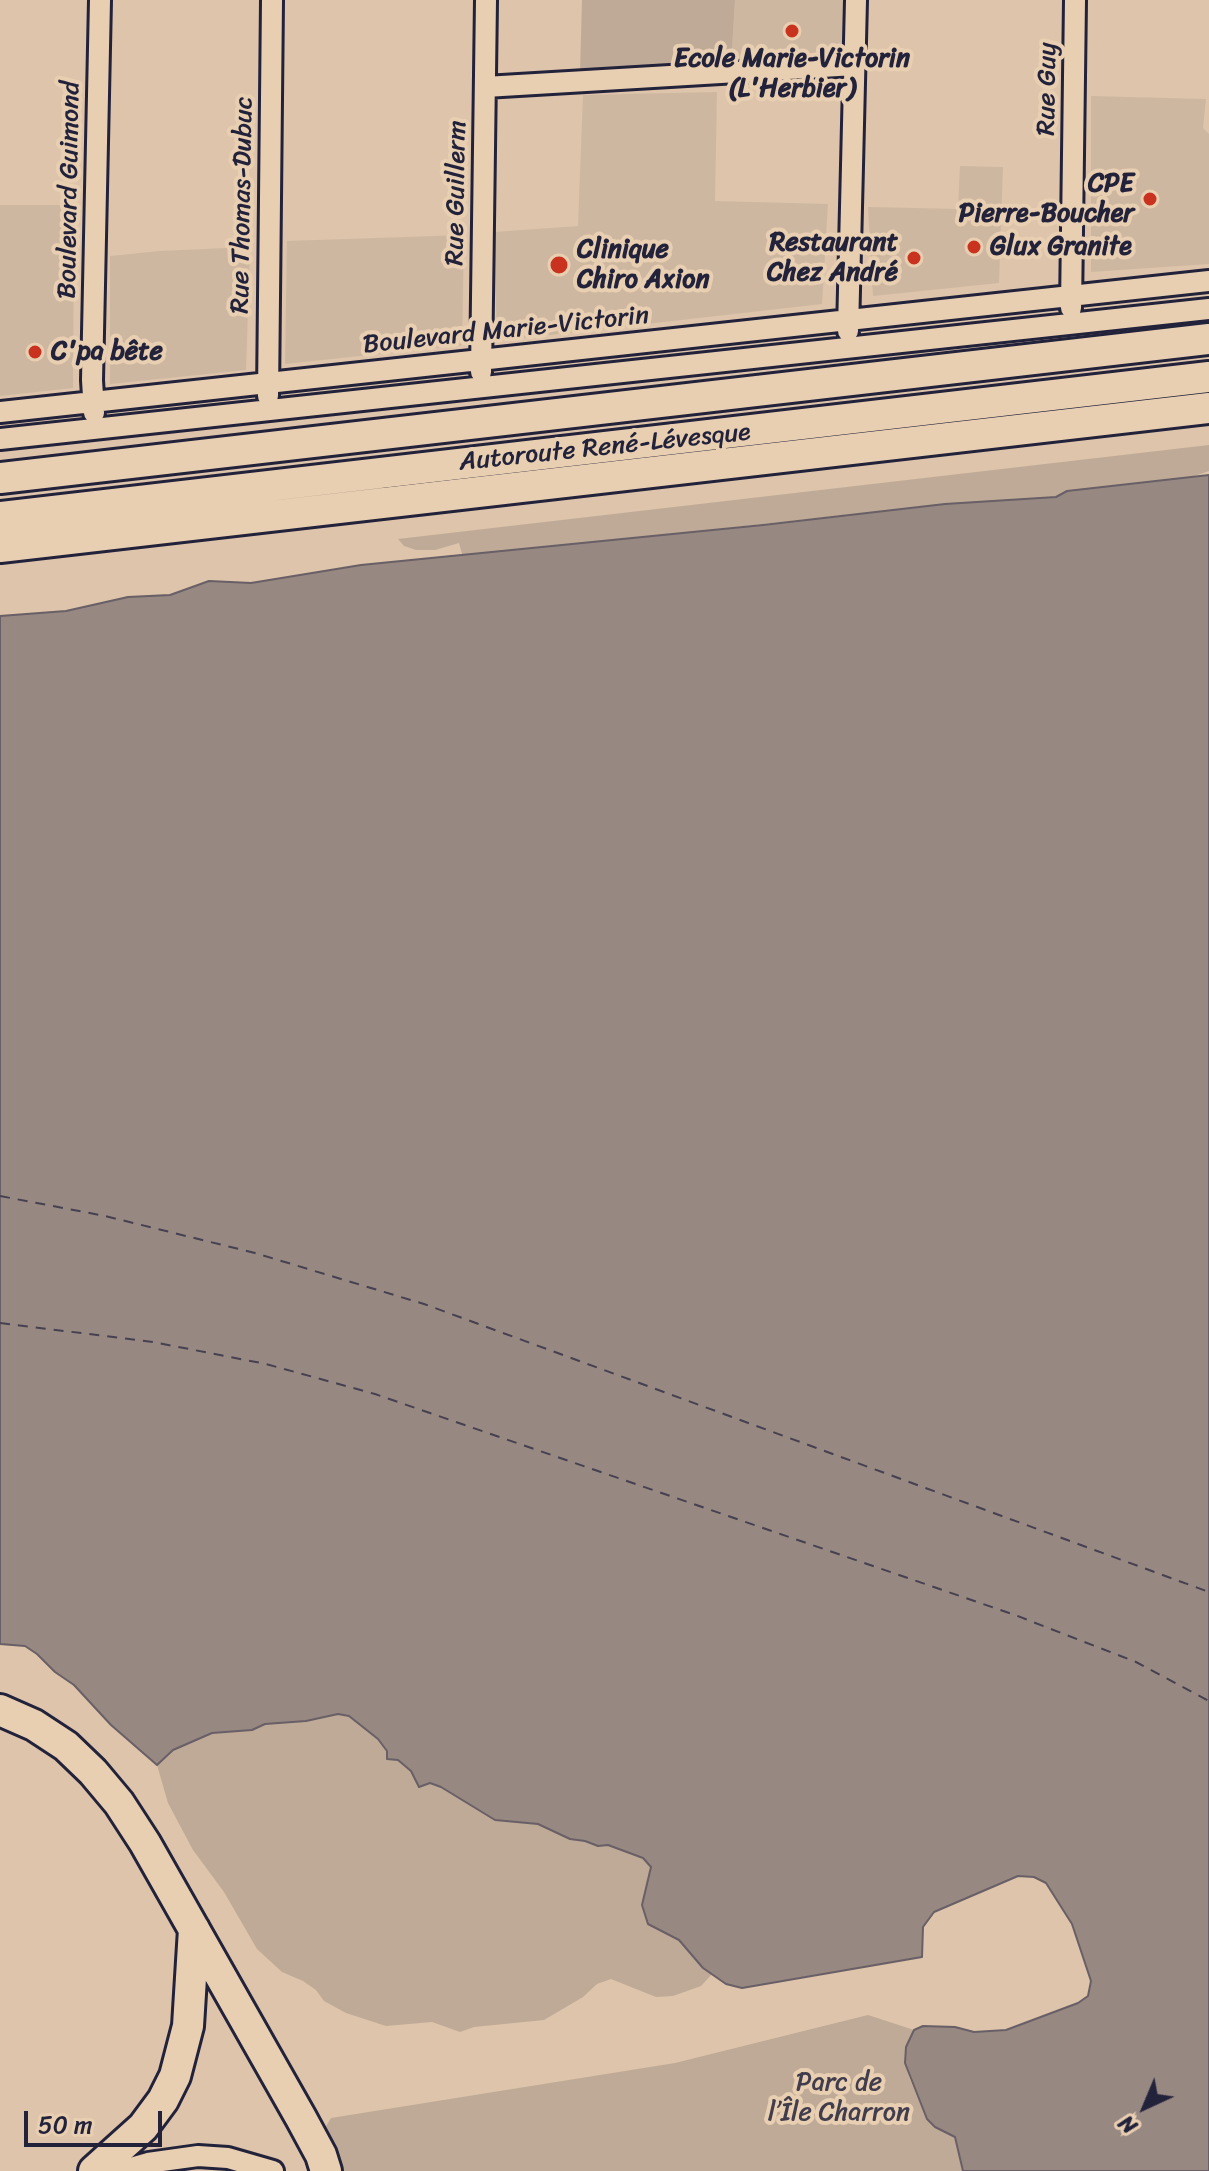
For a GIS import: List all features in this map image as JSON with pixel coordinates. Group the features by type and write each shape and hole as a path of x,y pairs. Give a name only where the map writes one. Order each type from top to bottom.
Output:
{"highway":[{"path":"0,478 1209,339"},
{"path":"0,496 1209,357"},
{"name":"Autoroute René-Lévesque","path":"0,517 1209,377"},
{"name":"Autoroute René-Lévesque","path":"0,547 1209,408"},
{"path":"0,1710 51,1735 93,1772 130,1819 312,2137 326,2171"},
{"path":"94,2171 143,2127 156,2111 175,2076 188,2026 194,1929"}],"street":[{"name":"Boulevard Guimond","path":"96,429 93,402 100,0"},
{"name":"Rue Thomas-Dubuc","path":"269,410 272,0"},
{"name":"Rue Guillerm","path":"483,387 480,360 486,0"},
{"path":"849,347 847,320 856,0"},
{"name":"Rue Guy","path":"1073,324 1070,297 1075,0"},
{"path":"485,87 855,65"},
{"name":"Boulevard Marie-Victorin","path":"0,412 1209,281"},
{"name":"Boulevard Marie-Victorin","path":"0,439 1209,309"},
{"path":"120,2171 157,2161 198,2156 228,2158 273,2171"}],"shaded area":[{"name":"Ecole Marie-Victorin (L'Herbier)","path":"735,0 851,0 850,62 731,66"},
{"path":"717,92 715,201 828,204 822,304 497,341 494,232 578,226 583,95"},
{"name":"CPE Pierre-Boucher","path":"1091,96 1206,99 1203,128 1209,134 1209,264 1091,272"},
{"path":"960,166 1003,167 999,283 873,296 868,207 958,209"},
{"path":"0,205 74,205 73,388 0,396"},
{"path":"464,235 462,345 285,364 287,241"},
{"path":"250,247 246,370 110,384 110,256"},
{"path":"1209,475 1209,2171 963,2171 955,2137 935,2127 927,2119 905,2063 906,2047 914,2030 923,2026 955,2027 974,2032 1006,2030 1078,2003 1088,1996 1091,1981 1072,1924 1046,1883 1034,1877 1018,1876 934,1912 923,1927 922,1957 742,1988 726,1984 703,1968 679,1940 648,1924 642,1905 651,1867 643,1858 608,1845 598,1846 570,1839 538,1824 495,1820 441,1787 430,1783 419,1787 411,1771 398,1760 387,1759 387,1751 378,1739 349,1716 338,1714 306,1721 265,1724 252,1730 212,1733 173,1750 157,1765 37,1654 25,1646 0,1644 0,616 66,611 128,597 170,595 209,581 251,583 361,565 945,504 1056,497 1067,491"}],"green space":[{"path":"582,0 735,0 731,66 580,74"},
{"path":"1209,445 1209,471 1191,477 1067,491 1056,497 945,504 463,557 459,543 435,550 416,550 404,546 398,539"},
{"path":"338,1714 349,1716 364,1727 424,1785 429,1783 441,1787 515,1822 538,1824 570,1839 598,1846 608,1845 643,1858 651,1867 642,1905 648,1924 679,1940 703,1968 713,1973 701,1986 673,1996 656,1997 611,1979 597,1984 583,1997 544,2020 474,2027 460,2032 432,2022 386,2026 346,2013 324,2001 316,1990 303,1981 282,1972 257,1949 224,1892 193,1850 168,1803 157,1765 173,1750 212,1733 252,1730 265,1724 306,1721"},
{"name":"Parc de l’Île Charron","path":"868,2015 914,2030 906,2047 905,2063 910,2079 927,2119 935,2127 955,2137 963,2171 342,2171 325,2141 325,2128 331,2118 675,2063"}],"ferry route":[{"path":"0,1196 105,1216 255,1253 424,1304 1209,1592"},
{"path":"0,1323 153,1342 266,1364 375,1394 1015,1615 1136,1662 1209,1701"}],"place":[{"name":"Ecole Marie-Victorin (L'Herbier)","path":"792,31"},
{"name":"CPE Pierre-Boucher","path":"1150,199"},
{"name":"Glux Granite","path":"974,247"},
{"name":"Restaurant Chez André","path":"914,258"},
{"name":"Clinique Chiro Axion","path":"559,265"},
{"name":"C'pa bête","path":"35,352"}]}
